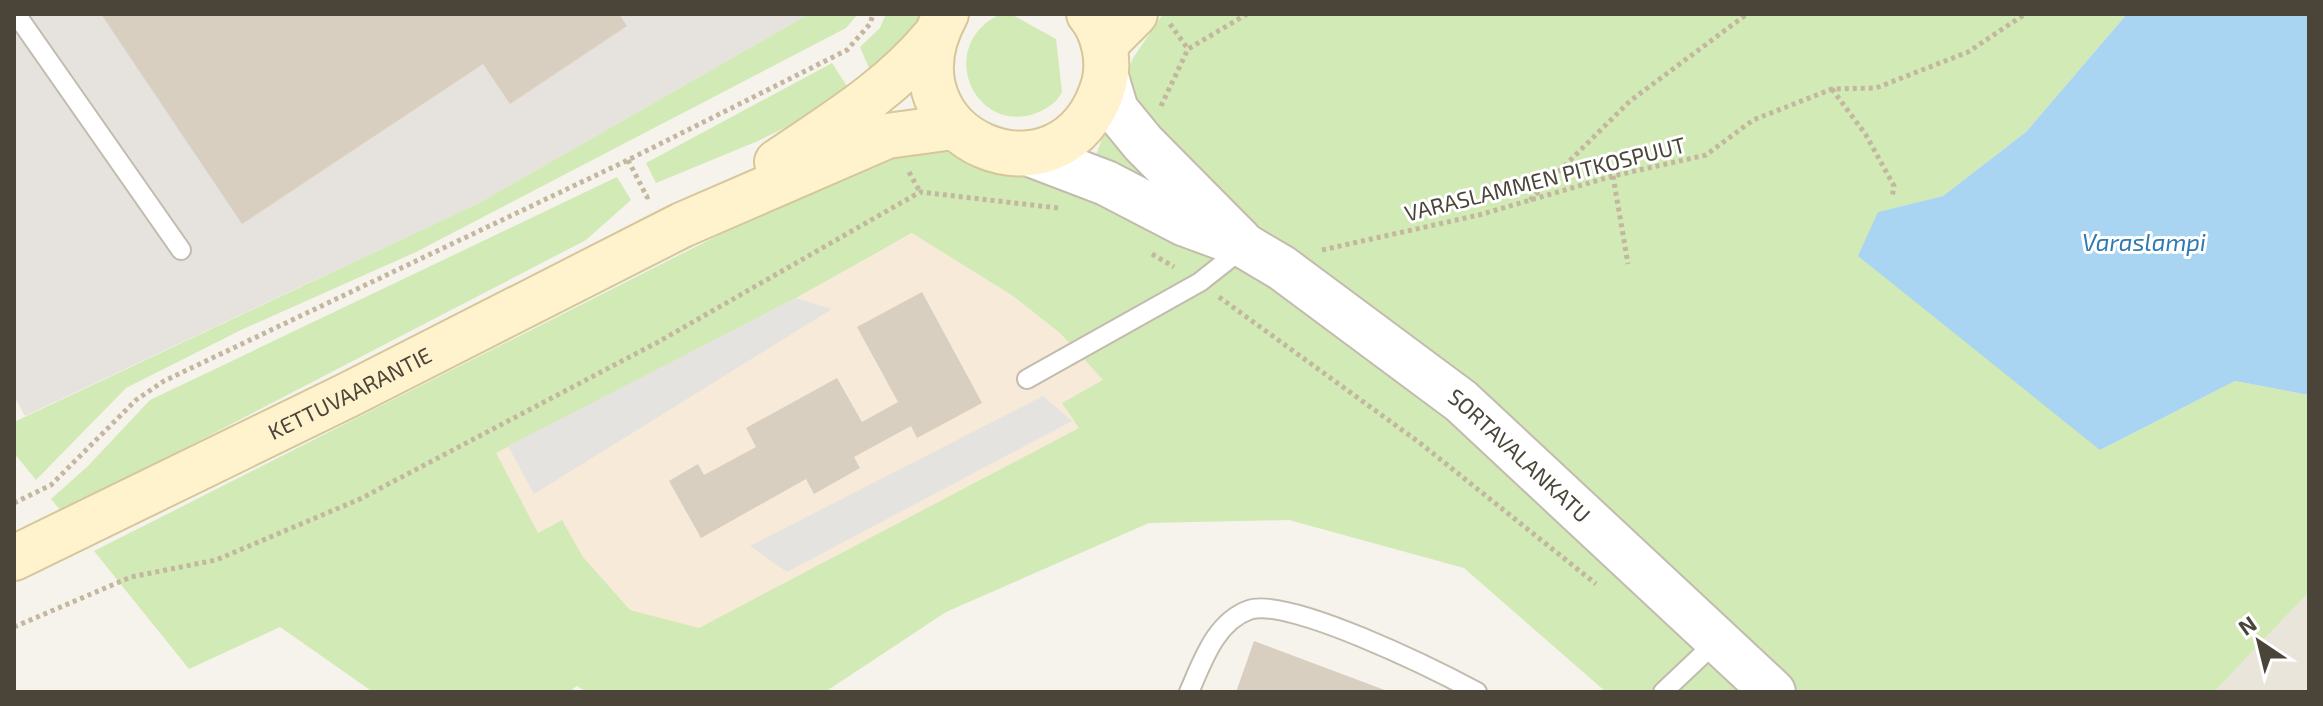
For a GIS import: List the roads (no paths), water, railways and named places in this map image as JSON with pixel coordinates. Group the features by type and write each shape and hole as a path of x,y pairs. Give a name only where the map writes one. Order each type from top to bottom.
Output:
{"main road":[{"path":"940,25 929,63 935,97 953,127 973,143 999,153 1030,154 1058,146 1083,127 1098,105 1109,37"},
{"name":"KETTUVAARANTIE","path":"14,558 348,395 670,209 869,100 909,68 940,25"},
{"name":"KETTUVAARANTIE","path":"670,209 887,136 953,127"}],"street":[{"name":"SORTAVALANKATU","path":"1109,37 1116,110 1245,246"},
{"name":"SORTAVALANKATU","path":"1030,154 1106,183 1183,223 1245,246 1282,268 1461,401 1773,692"}],"lane":[{"path":"16,14 181,250"},
{"path":"1027,379 1200,282 1245,246"},
{"path":"1189,692 1209,645 1232,620 1250,609 1300,616 1396,651 1477,692"},
{"path":"1663,692 1718,640"}],"water":[{"name":"Varaslampi","path":"2127,14 2309,14 2309,395 2235,381 2100,450 1858,256 1878,212 1943,196 2026,132"}]}
